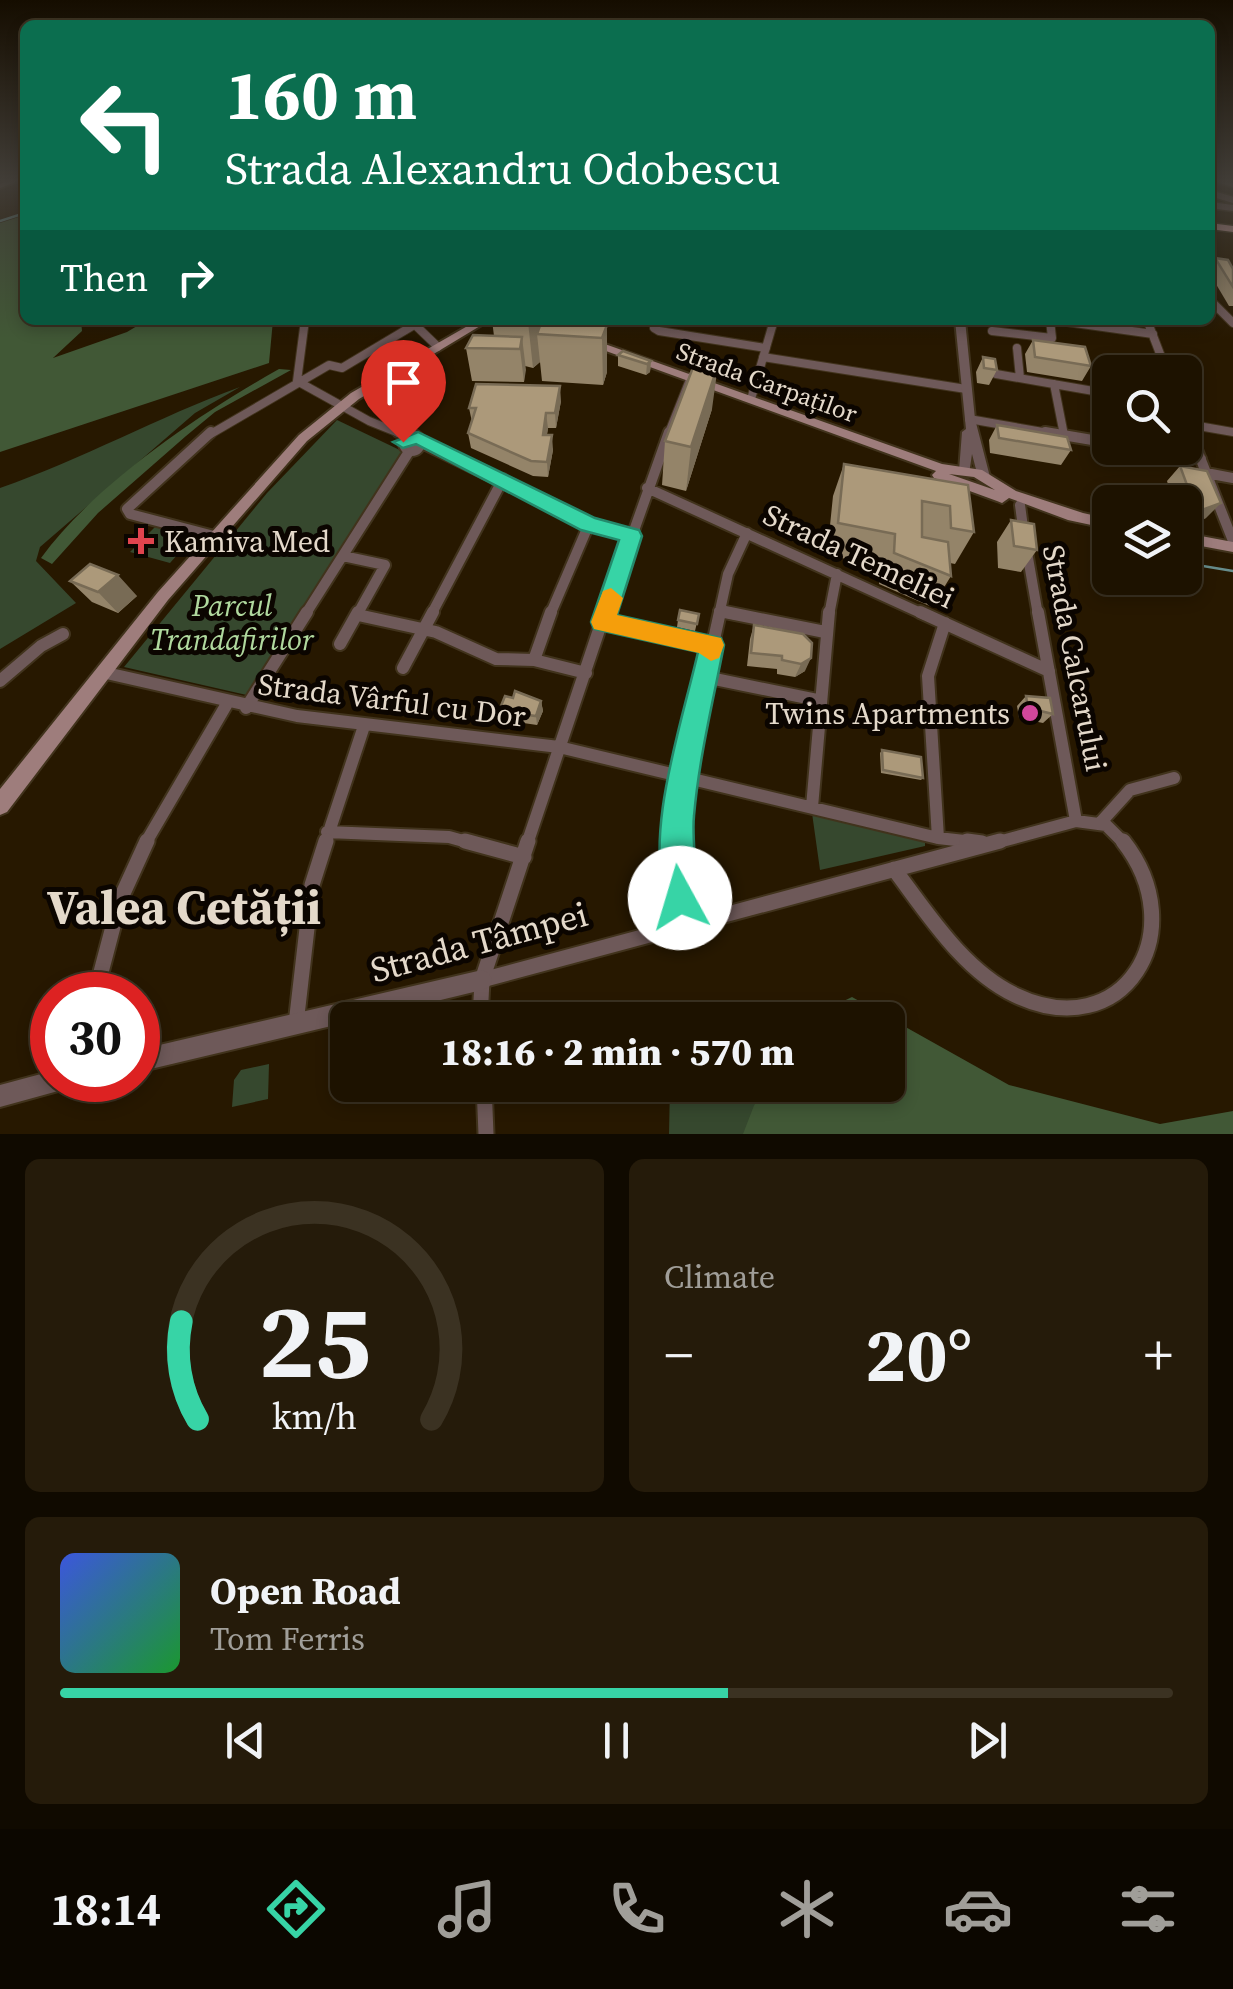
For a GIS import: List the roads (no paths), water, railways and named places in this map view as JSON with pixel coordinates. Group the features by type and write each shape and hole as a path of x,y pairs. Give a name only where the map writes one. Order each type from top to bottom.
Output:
{"main road":[{"path":"0,804 101,672 302,438 342,405 476,325"},
{"name":"Strada Carpaților","path":"581,338 1079,517"},
{"name":"Strada Carpaților","path":"972,479 1020,505 1092,520"},
{"path":"1202,540 1233,544"}],"street":[{"path":"1215,305 1233,324"},
{"path":"297,381 304,325"},
{"path":"214,536 130,514 127,509 206,435 329,365 342,368 409,325"},
{"path":"414,325 438,347"},
{"path":"655,325 659,331 764,353 966,389"},
{"path":"751,399 769,325"},
{"path":"960,325 972,479"},
{"path":"992,331 1048,338 1053,336 1052,325"},
{"path":"1087,325 1153,334"},
{"path":"1149,325 1161,355"},
{"path":"1018,348 1020,378"},
{"path":"996,374 1092,390"},
{"path":"481,1002 482,980 560,747 648,488 691,377"},
{"path":"297,381 411,443 503,479 588,524 632,536"},
{"path":"1054,384 1064,435"},
{"path":"970,419 1092,440"},
{"path":"970,419 972,479"},
{"path":"1202,425 1233,432"},
{"path":"246,708 411,443"},
{"path":"1202,462 1233,544"},
{"path":"1206,473 1233,478"},
{"path":"402,668 503,479"},
{"name":"Strada Temeliei","path":"648,488 1049,671"},
{"name":"Strada Calcarului","path":"1020,505 1073,823"},
{"path":"534,660 533,653 588,524"},
{"path":"685,923 676,848 683,780 728,574 747,533"},
{"path":"340,644 385,564 342,556"},
{"path":"812,807 824,632 837,574"},
{"path":"719,611 824,632"},
{"path":"358,614 422,629 500,660 534,660 586,673"},
{"path":"603,622 712,645"},
{"path":"938,838 928,676 945,623"},
{"path":"0,682 41,646 63,634"},
{"name":"Strada Vârful cu Dor","path":"101,672 246,708 364,726 560,747 683,780 938,838 991,844"},
{"path":"705,677 818,700"},
{"path":"101,972 136,858 228,702"},
{"path":"296,1024 312,884 364,726"},
{"path":"1101,822 1130,790 1174,778"},
{"path":"894,869 966,958 998,985 1029,1002 1065,1007 1103,1002 1129,984 1150,954 1153,922 1133,852 1122,836 1101,822 1073,823"},
{"name":"Strada Tâmpei","path":"160,1057 482,980 1073,823"},
{"path":"328,832 449,837 524,857"},
{"path":"0,1096 30,1088"},
{"path":"485,1102 486,1134"}],"waterway":[{"path":"1202,566 1233,571"}],"place":[{"name":"Kamiva Med","path":"141,541"},
{"name":"Twins Apartments","path":"1030,713"}],"district":[{"name":"Valea Cetății","path":"184,907"}],"park label":[{"name":"Parcul Trandafirilor","path":"232,622"}]}
